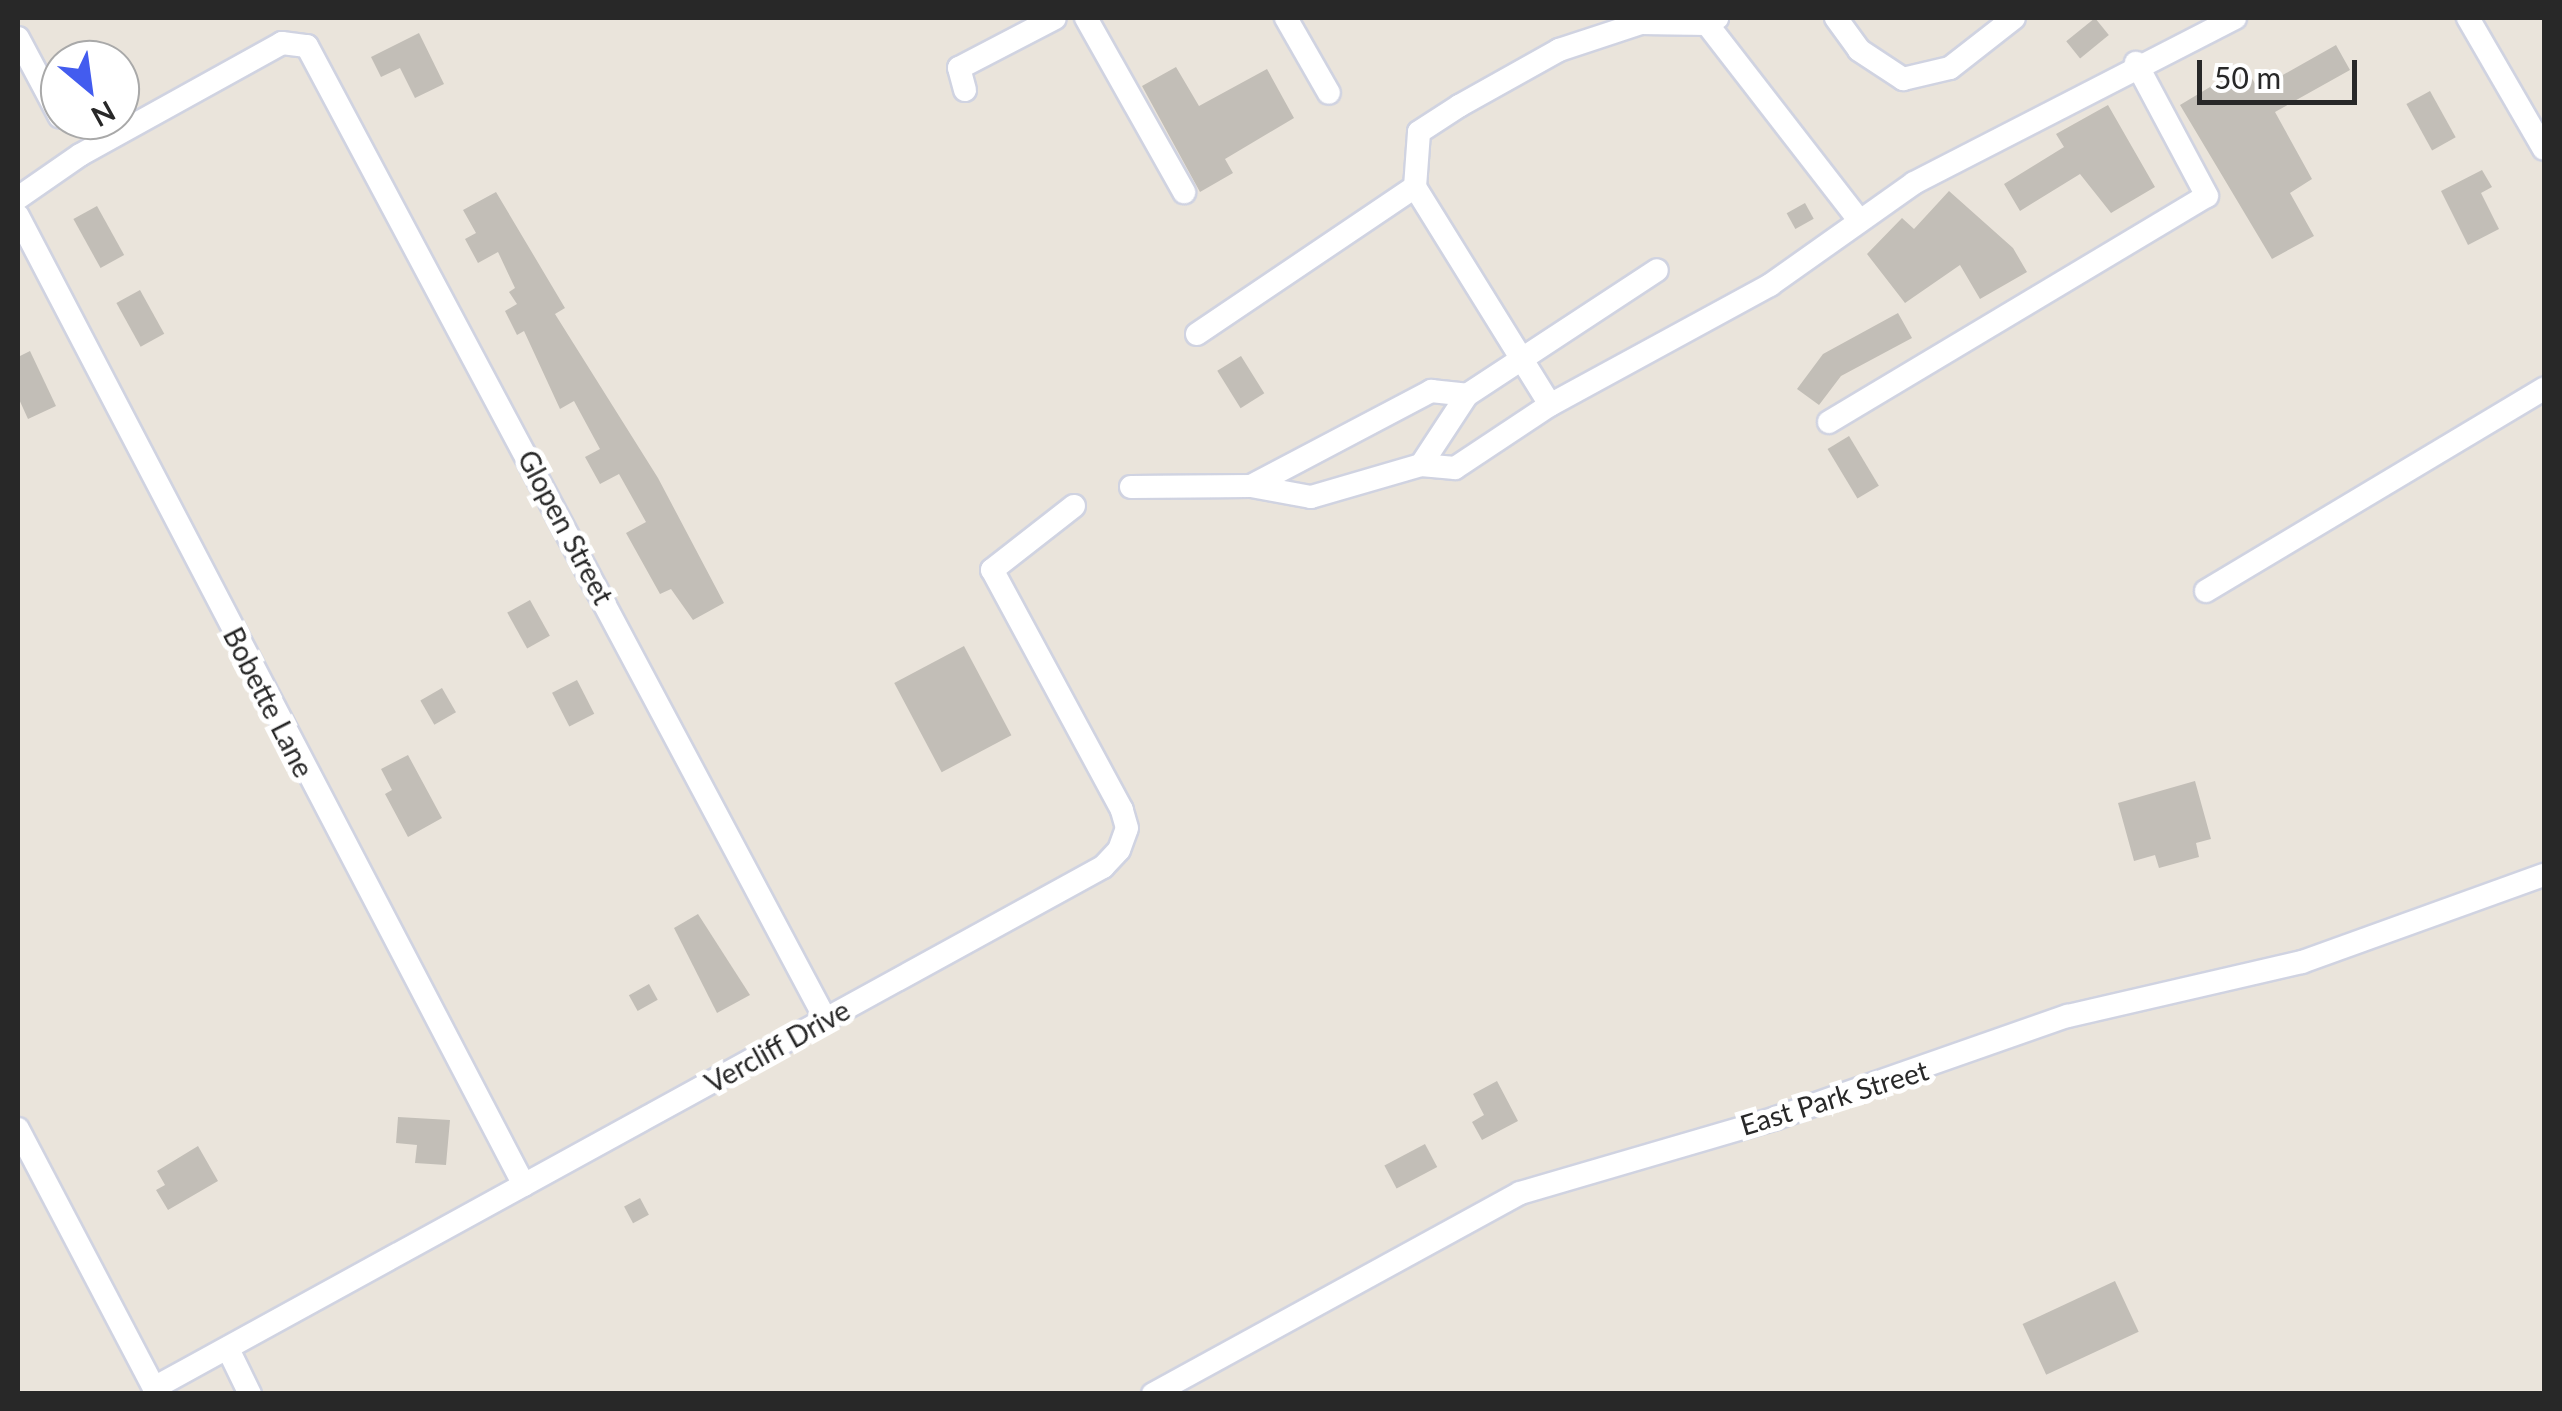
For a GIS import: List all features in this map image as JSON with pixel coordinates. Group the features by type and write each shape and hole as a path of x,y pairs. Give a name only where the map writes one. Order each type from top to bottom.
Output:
{"street":[{"path":"965,90 959,68 1055,18"},
{"path":"1086,18 1184,192"},
{"path":"1286,18 1329,94"},
{"path":"1836,18 1860,50 1903,79 1950,68 2014,18"},
{"path":"1131,487 1251,486 1311,496 1420,466 1454,468 1550,405 1770,284 1914,183 2136,63 2234,18"},
{"path":"2468,18 2544,149"},
{"path":"1550,405 1415,187 1419,132 1459,106 1559,50 1641,23 1712,21 1860,221"},
{"path":"18,38 40,79"},
{"name":"Glopen Street","path":"80,155 282,43 296,45 319,60 826,1020"},
{"path":"1829,422 2207,196 2136,63"},
{"path":"18,198 80,155 72,140"},
{"path":"1198,334 1415,187"},
{"name":"Bobette Lane","path":"18,216 524,1186"},
{"path":"1420,466 1467,396 1520,356 1657,270"},
{"path":"2206,591 2544,389"},
{"path":"1251,486 1431,392 1467,396"},
{"name":"Vercliff Drive","path":"156,1391 1103,867 1119,850 1127,828 1122,810 992,570 1074,506"},
{"name":"East Park Street","path":"1153,1394 1520,1193 1776,1118 2068,1016 2317,958 2544,875"},
{"path":"18,1129 156,1391"},
{"path":"229,1351 250,1394"}],"building":[{"path":"2095,18 2109,35 2080,58 2066,41"},
{"path":"419,33 444,84 415,98 400,68 381,77 371,57"},
{"path":"2336,45 2350,70 2275,112 2312,179 2290,193 2314,236 2272,259 2180,105 2245,66 2258,89"},
{"path":"1176,67 1199,106 1267,69 1294,118 1225,159 1233,173 1200,192 1142,86"},
{"path":"2430,91 2456,137 2432,150 2406,104"},
{"path":"2108,105 2155,187 2111,213 2080,174 2020,211 2004,184 2064,147 2056,134"},
{"path":"2482,170 2492,187 2481,193 2499,229 2468,245 2441,191"},
{"path":"1949,191 2013,248 2027,272 1980,299 1960,265 1905,303 1867,254 1902,218 1914,229"},
{"path":"496,192 565,308 555,314 658,478 724,603 693,620 671,589 660,594 626,533 646,522 619,474 600,484 585,457 600,449 574,401 560,409 524,331 517,335 505,311 517,304 509,292 515,288 498,252 478,263 465,239 476,233 463,210"},
{"path":"1805,203 1814,219 1795,229 1787,213"},
{"path":"97,206 124,255 101,268 73,219"},
{"path":"140,290 164,334 141,347 116,303"},
{"path":"1898,313 1912,338 1841,376 1819,405 1797,389 1823,354"},
{"path":"30,351 56,406 28,419 18,397 18,357"},
{"path":"1241,356 1264,393 1241,408 1217,371"},
{"path":"1849,436 1879,486 1857,499 1828,449"},
{"path":"530,600 550,636 527,648 507,613"},
{"path":"964,646 1011,735 942,772 894,683"},
{"path":"577,680 594,714 569,727 552,693"},
{"path":"442,688 456,712 434,725 420,700"},
{"path":"408,755 442,818 408,837 385,794 392,790 381,769"},
{"path":"2195,781 2211,839 2196,843 2199,857 2159,868 2155,855 2134,861 2118,803"},
{"path":"698,914 750,995 717,1013 674,928"},
{"path":"649,984 658,1000 638,1011 629,995"},
{"path":"1497,1081 1518,1121 1482,1140 1472,1122 1484,1115 1473,1094"},
{"path":"398,1117 450,1120 446,1165 415,1163 417,1145 396,1143"},
{"path":"1425,1144 1437,1167 1397,1189 1384,1166"},
{"path":"198,1146 218,1181 168,1210 156,1190 165,1185 157,1171"},
{"path":"640,1198 649,1215 633,1223 624,1206"},
{"path":"2115,1281 2139,1332 2046,1375 2023,1324"}]}
